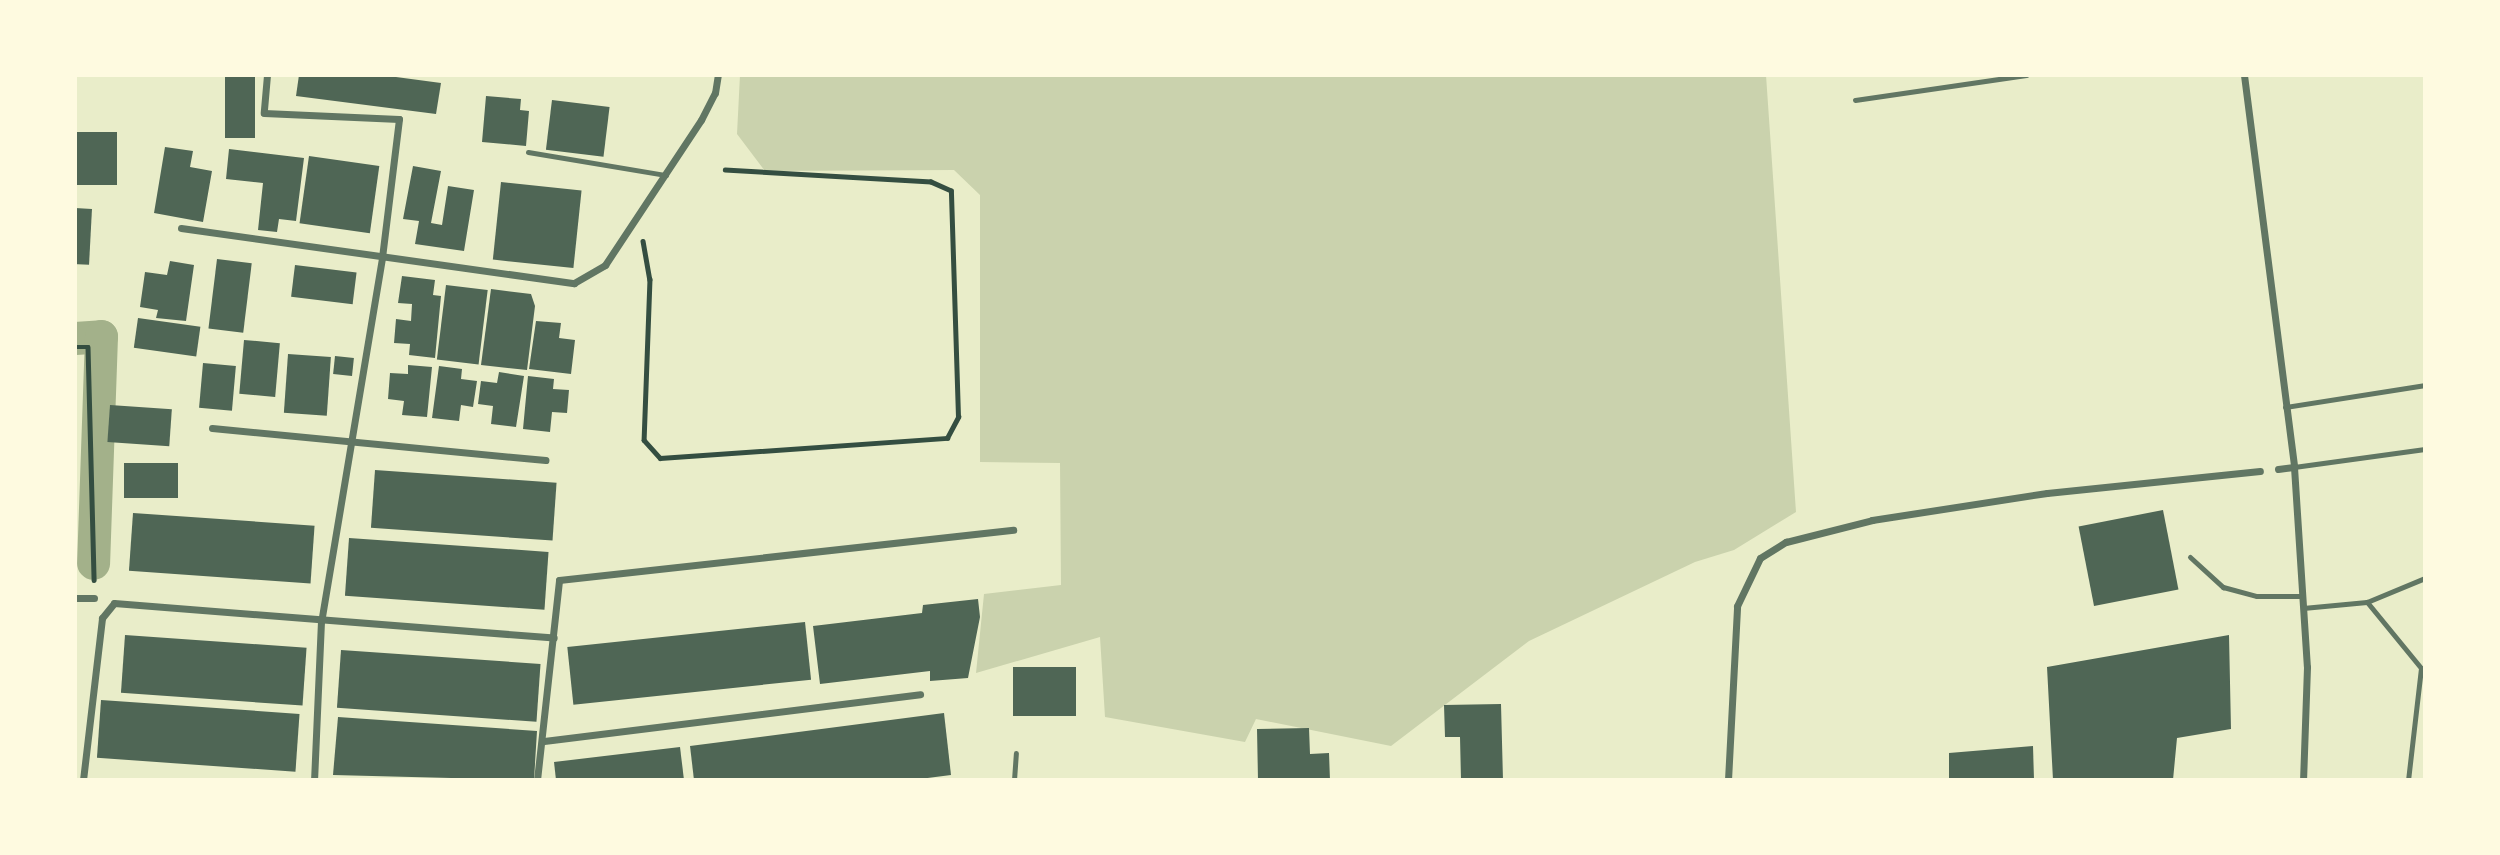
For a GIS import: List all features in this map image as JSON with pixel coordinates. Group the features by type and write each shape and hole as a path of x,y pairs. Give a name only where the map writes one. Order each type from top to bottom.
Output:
{"street":[{"path":"267,75 264,113 399,119 382,258 348,439 321,621 314,780"},
{"path":"181,228 574,283 605,265 701,120 715,93 718,75"},
{"path":"2244,75 2294,467 2307,667 2303,780"},
{"path":"212,428 545,460"},
{"path":"2278,469 2294,467"},
{"path":"1728,780 1737,606 1760,558 1786,542 1872,520 2020,497 2260,471"},
{"path":"537,780 544,741 559,580 1013,530"},
{"path":"75,598 94,598"},
{"path":"83,780 102,618 110,606 554,638"},
{"path":"544,741 920,694"}],"lane":[{"path":"1855,100 2026,75"},
{"path":"528,152 666,175"},
{"path":"2285,407 2425,385"},
{"path":"2294,467 2425,449"},
{"path":"2190,557 2223,587 2258,596 2302,596"},
{"path":"2303,608 2367,602 2425,578"},
{"path":"2367,602 2423,667 2408,780"},
{"path":"1014,780 1016,752"}],"path":[{"path":"638,216 650,279 644,440 660,458 947,438 958,417 951,191 931,183 725,170"},
{"path":"75,347 88,347 94,598"}],"green space":[{"path":"740,75 1766,75 1796,512 1734,550 1695,562 1529,641 1391,746 1256,719 1245,742 1105,717 1100,637 976,673 984,594 1061,585 1060,463 980,462 980,195 954,170 765,171 737,134"}],"building":[{"path":"225,75 255,75 255,138 225,138"},
{"path":"299,75 381,75 441,83 436,114 296,96"},
{"path":"486,96 521,99 520,110 529,111 526,146 482,142"},
{"path":"552,100 610,107 603,157 546,150"},
{"path":"75,132 117,132 117,185 75,185"},
{"path":"165,147 193,151 190,167 212,171 203,222 154,213"},
{"path":"229,149 304,158 296,221 279,219 277,232 258,230 263,183 226,179"},
{"path":"309,156 379,166 370,233 300,223"},
{"path":"413,166 441,171 431,223 442,225 448,186 474,190 464,251 415,244 419,221 403,219"},
{"path":"501,182 582,190 573,268 493,260"},
{"path":"75,208 92,209 89,265 75,264"},
{"path":"217,259 252,263 243,333 208,328"},
{"path":"170,261 194,265 186,321 156,318 158,310 140,307 145,272 167,275"},
{"path":"295,265 357,273 353,304 291,297"},
{"path":"402,276 435,280 433,295 441,296 435,358 409,355 410,344 394,343 396,319 411,321 412,304 398,303"},
{"path":"446,285 488,290 479,365 437,359"},
{"path":"491,289 531,294 535,306 527,370 481,365"},
{"path":"138,318 200,327 196,356 134,348"},
{"path":"536,321 561,323 559,338 575,340 571,374 529,369"},
{"path":"244,340 280,343 275,397 239,394"},
{"path":"288,354 331,357 327,416 284,413"},
{"path":"335,356 354,358 352,376 333,374"},
{"path":"203,363 236,366 232,411 199,408"},
{"path":"408,365 432,367 427,417 402,415 404,401 388,399 390,373 408,374"},
{"path":"439,366 462,369 461,379 477,381 473,407 461,405 459,421 432,418"},
{"path":"499,372 524,376 516,427 491,424 493,406 478,404 481,381 497,383"},
{"path":"528,376 554,379 553,389 569,390 567,413 552,412 550,432 523,429"},
{"path":"110,405 172,409 169,446 107,442"},
{"path":"124,463 178,463 178,498 124,498"},
{"path":"375,470 557,483 553,541 371,528"},
{"path":"2163,510 2178,590 2094,606 2079,526"},
{"path":"133,513 315,526 311,584 129,571"},
{"path":"349,538 549,552 544,610 345,596"},
{"path":"978,599 980,617 968,678 930,681 930,671 820,684 813,626 922,613 923,605"},
{"path":"805,622 811,680 573,705 567,647"},
{"path":"125,635 307,648 303,706 121,693"},
{"path":"2229,635 2231,729 2177,738 2173,780 2053,780 2047,667"},
{"path":"341,650 541,664 536,722 337,708"},
{"path":"1013,667 1076,667 1076,716 1013,716"},
{"path":"101,700 300,714 295,772 97,758"},
{"path":"1501,704 1503,780 1461,780 1460,737 1445,737 1444,705"},
{"path":"944,713 951,775 912,780 694,780 690,746"},
{"path":"338,717 537,731 534,780 333,775"},
{"path":"1309,728 1310,754 1329,753 1330,780 1258,780 1257,729"},
{"path":"2033,746 2034,780 1949,780 1949,753"},
{"path":"680,747 684,780 556,780 554,762"}],"waterway":[{"path":"75,338 101,336 93,563"}]}
